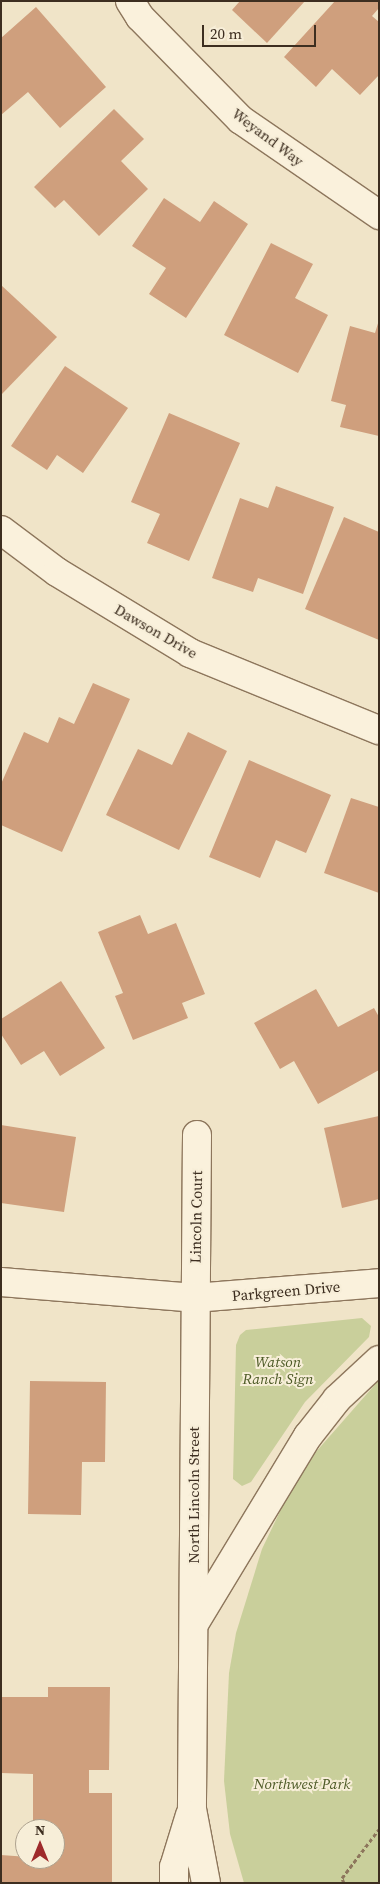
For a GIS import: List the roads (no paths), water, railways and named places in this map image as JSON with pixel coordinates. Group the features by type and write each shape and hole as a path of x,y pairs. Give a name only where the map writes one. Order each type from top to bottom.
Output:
{"street":[{"name":"Weyand Way","path":"130,1 140,17 241,120 379,215"},
{"name":"Dawson Drive","path":"1,530 56,572 190,653 266,681 379,730"},
{"name":"Lincoln Court","path":"194,1298 197,1135"},
{"path":"1,1282 194,1298"},
{"name":"Parkgreen Drive","path":"194,1298 379,1283"},
{"name":"North Lincoln Street","path":"194,1298 192,1809 206,1883"},
{"path":"194,1624 308,1436 337,1399 379,1360"},
{"path":"174,1883 174,1867 192,1809"}],"park label":[{"name":"Watson Ranch Sign","path":"278,1370"},
{"name":"Northwest Park","path":"302,1784"}]}
